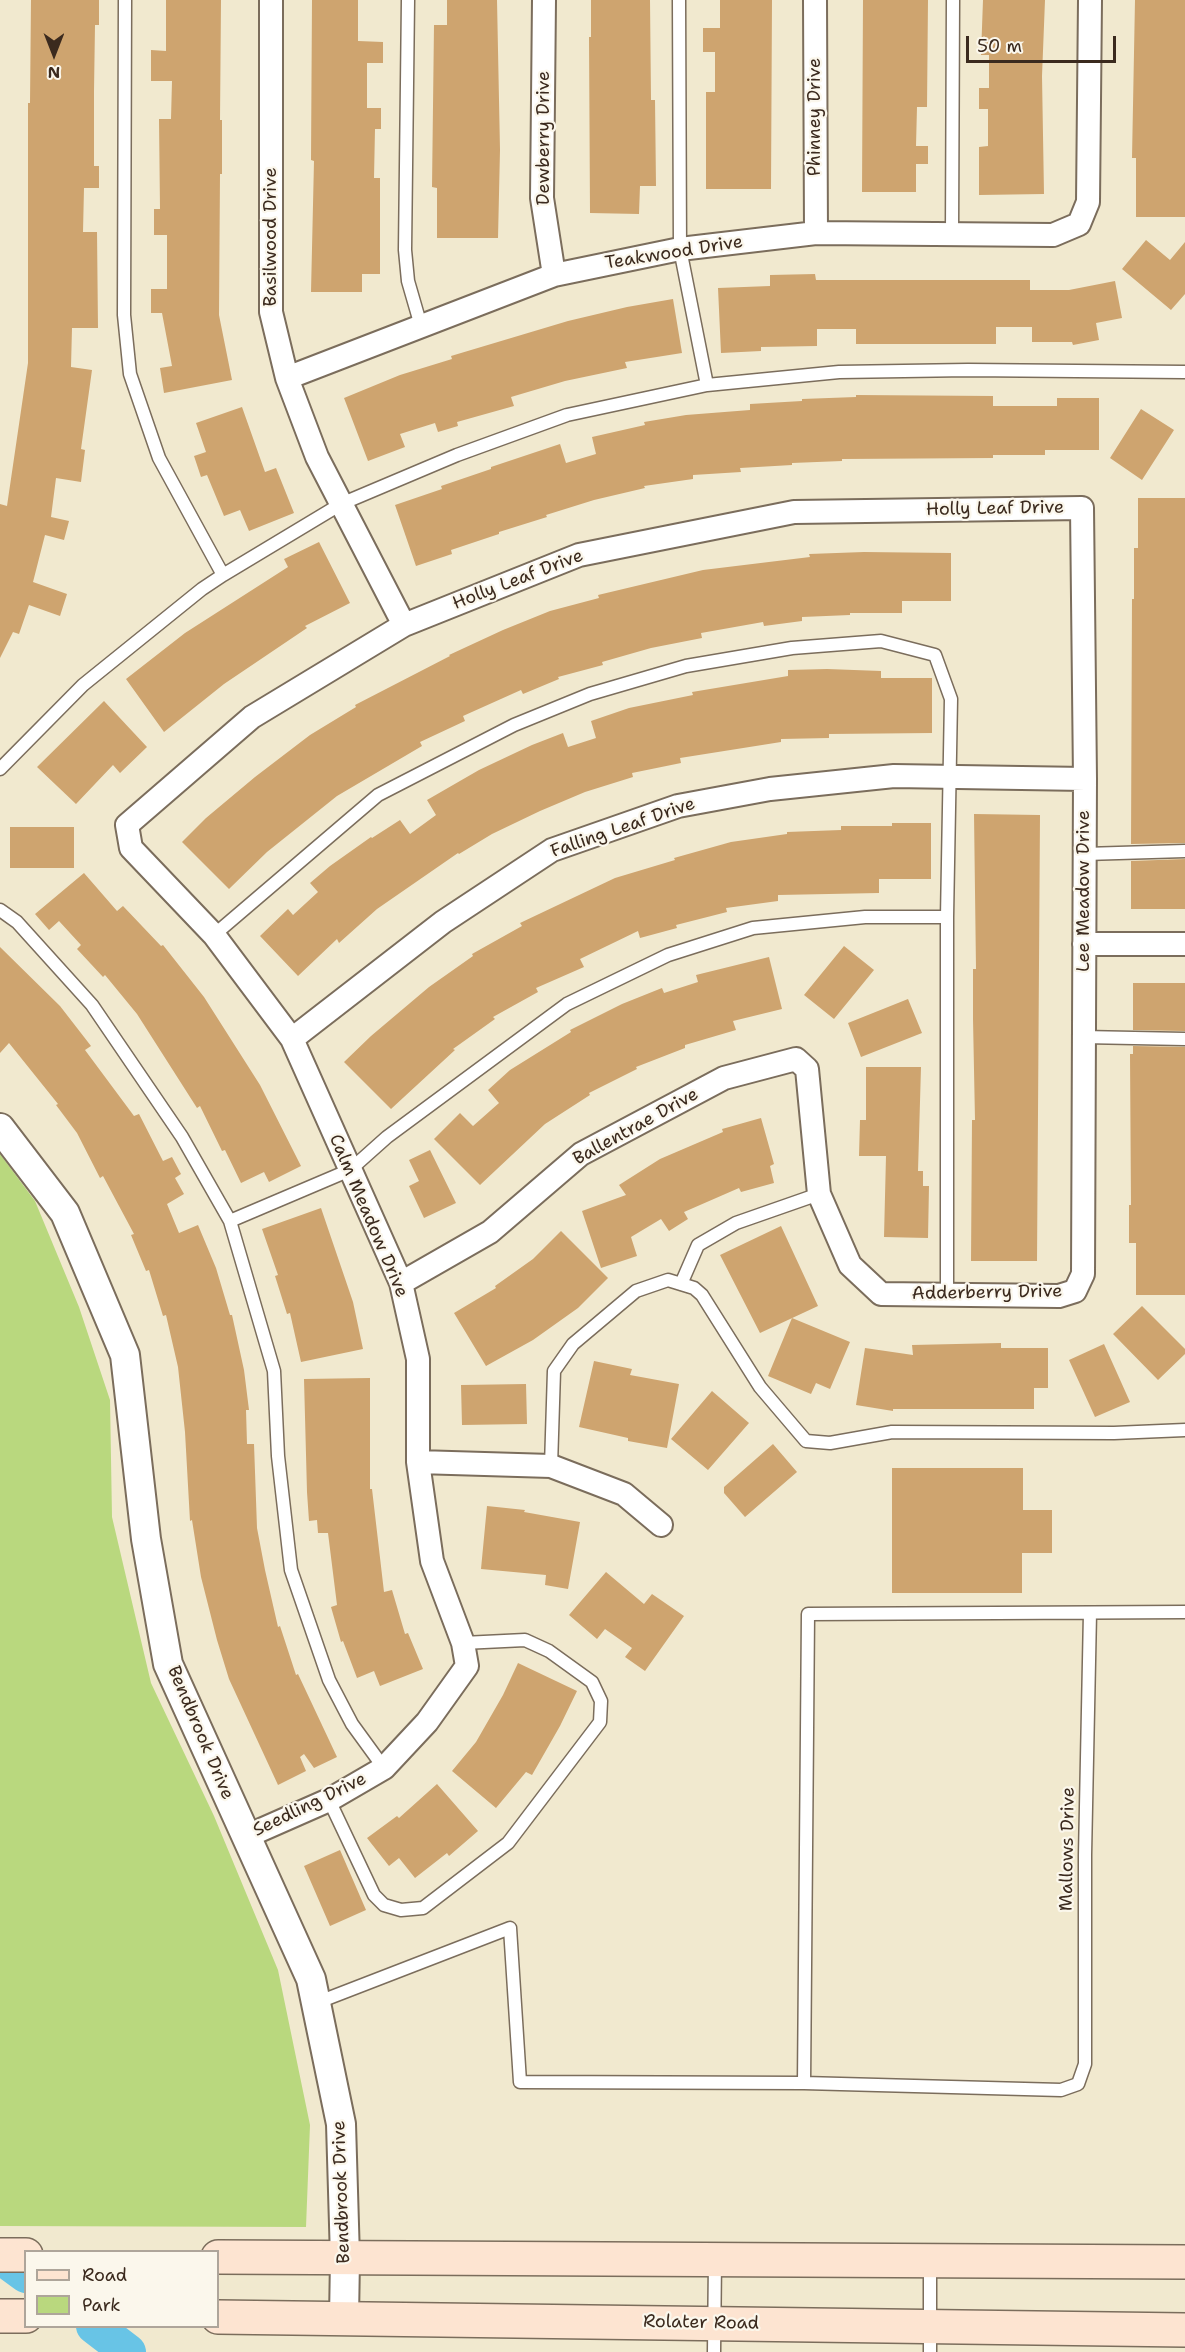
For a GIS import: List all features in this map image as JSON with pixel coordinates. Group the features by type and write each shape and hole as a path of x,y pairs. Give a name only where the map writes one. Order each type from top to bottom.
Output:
{"main road":[{"path":"0,2255 24,2255"},
{"path":"219,2257 1185,2262"},
{"path":"0,2316 24,2316"},
{"name":"Rolater Road","path":"219,2317 344,2319 714,2338 930,2339 1185,2330"}],"street":[{"name":"Basilwood Drive","path":"271,0 271,312 287,378 317,457 404,625"},
{"name":"Dewberry Drive","path":"544,0 542,198 554,275"},
{"name":"Phinney Drive","path":"815,0 816,233"},
{"name":"Teakwood Drive","path":"287,378 554,275 680,249 816,233 1053,235 1079,224 1088,202 1090,0"},
{"name":"Holly Leaf Drive","path":"127,825 252,717 404,625 579,555 794,512 1082,508"},
{"name":"Lee Meadow Drive","path":"1082,508 1085,779 1083,1274"},
{"name":"Falling Leaf Drive","path":"292,1039 443,922 552,850 678,806 770,789 894,776 1085,779"},
{"name":"Calm Meadow Drive","path":"127,825 131,849 214,935 292,1039 401,1283 418,1359 418,1462 432,1562 463,1643 467,1666"},
{"path":"1084,944 1185,944"},
{"name":"Ballentrae Drive","path":"401,1283 490,1232 581,1154 724,1078 796,1059 807,1069 819,1194"},
{"name":"Bendbrook Drive","path":"0,1128 65,1213 124,1354 146,1539 168,1664 311,1979 341,2124 345,2258 344,2319"},
{"name":"Adderberry Drive","path":"819,1194 850,1265 880,1294 1059,1296 1075,1291 1083,1274"},
{"path":"418,1462 550,1466 624,1494 661,1525"},
{"name":"Seedling Drive","path":"245,1837 329,1800 384,1768 427,1722 467,1666"}],"lane":[{"path":"125,0 124,315 130,374 159,458 223,575"},
{"path":"408,0 405,250 408,281 421,326"},
{"path":"680,0 680,249 707,385"},
{"path":"952,233 953,0"},
{"path":"0,769 83,685 202,589 223,575 341,504 457,455 567,415 707,385 838,372 968,370 1185,372"},
{"path":"214,935 378,795 514,725 590,694 686,666 792,648 881,641 935,655 951,699 947,917 947,1294"},
{"path":"1085,854 1185,851"},
{"path":"0,910 17,922 92,1005 182,1137 230,1221 274,1371 278,1456 291,1570 329,1680 352,1724 384,1768"},
{"path":"230,1221 350,1170 387,1137 567,1004 668,955 753,928 866,917 947,917"},
{"path":"1083,1037 1185,1039"},
{"path":"681,1284 698,1245 736,1223 819,1194"},
{"path":"550,1466 554,1371 573,1344 636,1291 668,1280 694,1288 702,1295 760,1387 806,1441 830,1443 892,1432 1114,1433 1185,1430"},
{"path":"316,2003 510,1928 520,2082 804,2084 808,1614 1185,1612"},
{"name":"Mallows Drive","path":"804,2084 1060,2090 1078,2084 1085,2064 1085,1855 1090,1613"},
{"path":"329,1800 375,1895 384,1905 401,1910 423,1908 508,1843 600,1722 601,1701 592,1682 549,1651 525,1640 463,1643"},
{"path":"714,2338 715,2260"},
{"path":"930,2261 930,2339"}],"green space":[{"path":"0,1154 35,1201 79,1307 110,1400 112,1517 151,1683 214,1816 278,1970 310,2125 306,2227 0,2226"}],"building":[{"path":"31,0 99,0 99,25 95,25 94,166 99,166 99,188 84,188 83,232 97,232 98,328 72,328 71,367 92,370 81,449 85,450 81,482 56,478 51,517 69,521 64,540 45,535 33,582 67,594 60,616 29,605 19,634 13,632 0,658 0,504 7,506 28,363 28,103 30,103"},
{"path":"166,0 221,0 222,174 220,174 219,315 232,380 164,393 160,368 172,366 162,313 151,313 151,289 167,289 167,235 154,235 154,209 160,209 159,119 171,119 172,81 151,81 151,50 166,51"},
{"path":"312,0 358,0 358,41 383,42 383,63 367,63 367,108 381,108 381,129 375,129 374,178 380,178 380,274 362,274 362,292 311,292 314,161 311,160"},
{"path":"447,0 497,0 500,150 498,238 437,238 437,188 432,187 434,25 447,25"},
{"path":"591,0 650,0 651,100 655,100 656,186 640,186 639,214 590,213 589,37 591,37"},
{"path":"720,0 772,0 771,189 706,189 706,92 715,92 715,52 703,52 703,28 720,28"},
{"path":"863,0 928,0 927,107 917,107 916,146 928,146 928,164 916,164 916,192 862,192"},
{"path":"983,0 1045,0 1042,76 1044,194 979,195 979,147 988,146 988,109 979,109 979,88 989,88 989,55 981,55"},
{"path":"1135,0 1185,0 1185,217 1136,217 1136,158 1132,158"},
{"path":"1146,240 1170,260 1185,242 1185,294 1171,310 1122,269"},
{"path":"815,274 816,280 1030,280 1030,290 1069,290 1115,281 1122,318 1096,323 1099,340 1073,345 1072,342 1032,342 1032,327 996,327 996,344 856,344 856,329 817,329 817,346 761,347 761,351 721,353 718,288 770,286 770,275"},
{"path":"673,299 682,353 625,362 627,368 565,381 511,397 514,406 457,422 458,426 438,432 435,423 400,434 405,447 368,461 344,398 400,375 452,359 451,356 568,321"},
{"path":"856,395 993,396 993,406 1057,406 1057,398 1099,398 1099,450 1045,450 1045,455 993,455 993,458 842,459 842,461 740,468 741,472 693,475 693,479 644,486 645,488 594,500 546,515 547,517 499,532 499,534 451,550 452,554 416,566 395,505 442,489 441,486 491,469 491,467 560,444 566,463 596,454 592,437 645,425 644,422 686,415 750,410 750,404 856,397"},
{"path":"242,407 265,472 276,468 294,513 249,531 240,510 224,516 207,475 201,477 194,456 206,452 196,423"},
{"path":"1141,409 1174,430 1142,480 1110,458"},
{"path":"1138,498 1185,498 1185,843 1131,844 1132,599 1134,599 1134,548 1138,548"},
{"path":"319,542 350,603 305,626 307,628 224,684 164,732 126,679 185,633 288,567 284,559"},
{"path":"951,553 951,601 902,601 902,613 850,613 850,615 802,617 802,621 764,626 763,622 701,633 702,638 651,648 602,662 603,665 558,677 559,679 523,694 521,690 463,716 465,721 420,742 422,746 337,796 267,852 229,889 182,842 206,818 255,777 310,735 356,707 355,705 449,655 503,630 550,611 599,598 598,595 703,570 810,557 809,554"},
{"path":"788,670 881,671 881,678 932,678 932,733 829,734 829,738 781,739 781,742 680,758 681,763 632,773 633,777 585,792 540,811 458,853 377,909 339,943 337,939 298,976 260,936 288,909 293,915 318,892 310,883 371,837 400,820 410,834 436,815 427,800 479,770 532,745 563,733 568,747 596,738 591,721 629,708 693,695 692,692 788,676"},
{"path":"104,701 147,747 120,773 113,765 76,804 37,767"},
{"path":"974,814 1040,815 1037,1261 971,1261 972,1120 975,1120"},
{"path":"892,823 931,823 931,879 879,879 879,893 778,895 778,901 726,908 727,912 676,925 677,928 640,938 638,931 580,959 584,967 536,988 538,992 493,1017 495,1019 453,1049 455,1050 391,1109 344,1062 429,987 473,956 472,954 522,926 520,923 615,878 731,842 787,834 787,832 841,830 841,826 892,826"},
{"path":"10,827 74,827 74,868 10,868"},
{"path":"1185,859 1185,909 1131,909 1131,861"},
{"path":"84,873 117,911 123,906 161,946 163,945 204,997 260,1085 301,1166 269,1182 264,1172 241,1183 200,1106 197,1108 137,1014 105,975 103,977 77,949 81,945 59,921 49,930 35,914"},
{"path":"844,946 874,970 834,1019 804,995"},
{"path":"0,947 60,1006 91,1046 85,1050 134,1116 139,1114 163,1161 172,1157 181,1174 175,1178 184,1194 167,1204 179,1233 198,1225 216,1268 230,1315 232,1315 244,1370 249,1410 246,1410 247,1444 254,1444 257,1528 278,1627 280,1626 296,1675 298,1674 337,1757 314,1768 304,1754 300,1757 306,1771 278,1785 229,1679 201,1577 192,1520 190,1521 185,1432 178,1367 166,1315 163,1316 149,1270 146,1271 131,1235 134,1234 103,1176 100,1178 77,1133 56,1105 58,1104 9,1043 0,1053"},
{"path":"769,957 782,1009 733,1021 736,1030 685,1045 685,1048 636,1067 637,1069 589,1093 590,1095 545,1124 480,1185 434,1139 460,1113 473,1126 499,1103 488,1090 510,1070 571,1032 570,1030 622,1004 662,988 664,993 698,982 696,975"},
{"path":"1133,983 1185,983 1185,1031 1133,1030"},
{"path":"908,999 922,1033 861,1057 848,1023"},
{"path":"1133,1046 1185,1047 1185,1295 1136,1295 1136,1243 1129,1243 1130,1054 1133,1054"},
{"path":"866,1067 921,1067 918,1171 923,1171 923,1186 929,1186 928,1238 884,1237 886,1156 859,1156 860,1120 866,1120"},
{"path":"761,1118 774,1164 770,1166 774,1183 741,1192 739,1188 684,1212 688,1219 669,1231 661,1219 631,1237 637,1256 601,1268 582,1211 626,1195 619,1185 660,1159 723,1132 722,1129"},
{"path":"430,1150 456,1203 424,1218 409,1186 419,1181 409,1160"},
{"path":"321,1208 353,1302 363,1349 301,1362 290,1313 287,1314 275,1276 278,1275 262,1229"},
{"path":"781,1226 818,1306 760,1333 720,1255"},
{"path":"561,1231 608,1278 578,1308 533,1340 486,1366 454,1313 496,1288 495,1286 533,1259"},
{"path":"1142,1306 1185,1349 1185,1354 1158,1380 1113,1334"},
{"path":"792,1318 850,1342 830,1389 816,1383 811,1394 768,1376"},
{"path":"1001,1343 1001,1348 1048,1348 1048,1388 1034,1388 1034,1409 893,1409 893,1411 856,1405 865,1348 913,1355 912,1345"},
{"path":"1104,1344 1130,1402 1095,1417 1069,1360"},
{"path":"594,1361 632,1369 630,1375 679,1384 667,1448 628,1441 628,1438 579,1427"},
{"path":"370,1378 370,1489 372,1489 384,1592 392,1590 405,1634 408,1633 423,1669 380,1686 374,1671 357,1678 343,1641 341,1642 331,1607 337,1605 328,1533 318,1533 317,1520 309,1521 307,1492 304,1379"},
{"path":"526,1384 527,1424 462,1425 461,1385"},
{"path":"712,1391 749,1423 708,1470 671,1439"},
{"path":"773,1444 797,1472 745,1517 724,1493 724,1487"},
{"path":"892,1468 1023,1468 1023,1510 1052,1510 1052,1553 1022,1553 1022,1593 892,1593"},
{"path":"487,1506 525,1510 524,1512 580,1522 568,1589 545,1585 546,1575 481,1569"},
{"path":"606,1572 644,1604 652,1594 684,1616 645,1671 625,1657 632,1648 605,1629 597,1639 569,1615"},
{"path":"518,1663 577,1691 532,1775 526,1772 496,1808 452,1771 476,1742"},
{"path":"437,1784 478,1831 449,1856 447,1853 415,1878 399,1858 389,1866 367,1838 397,1816 399,1818"},
{"path":"340,1850 366,1910 330,1926 304,1866"}],"waterway":[{"path":"0,2256 24,2274"},
{"path":"97,2328 128,2352"}]}
